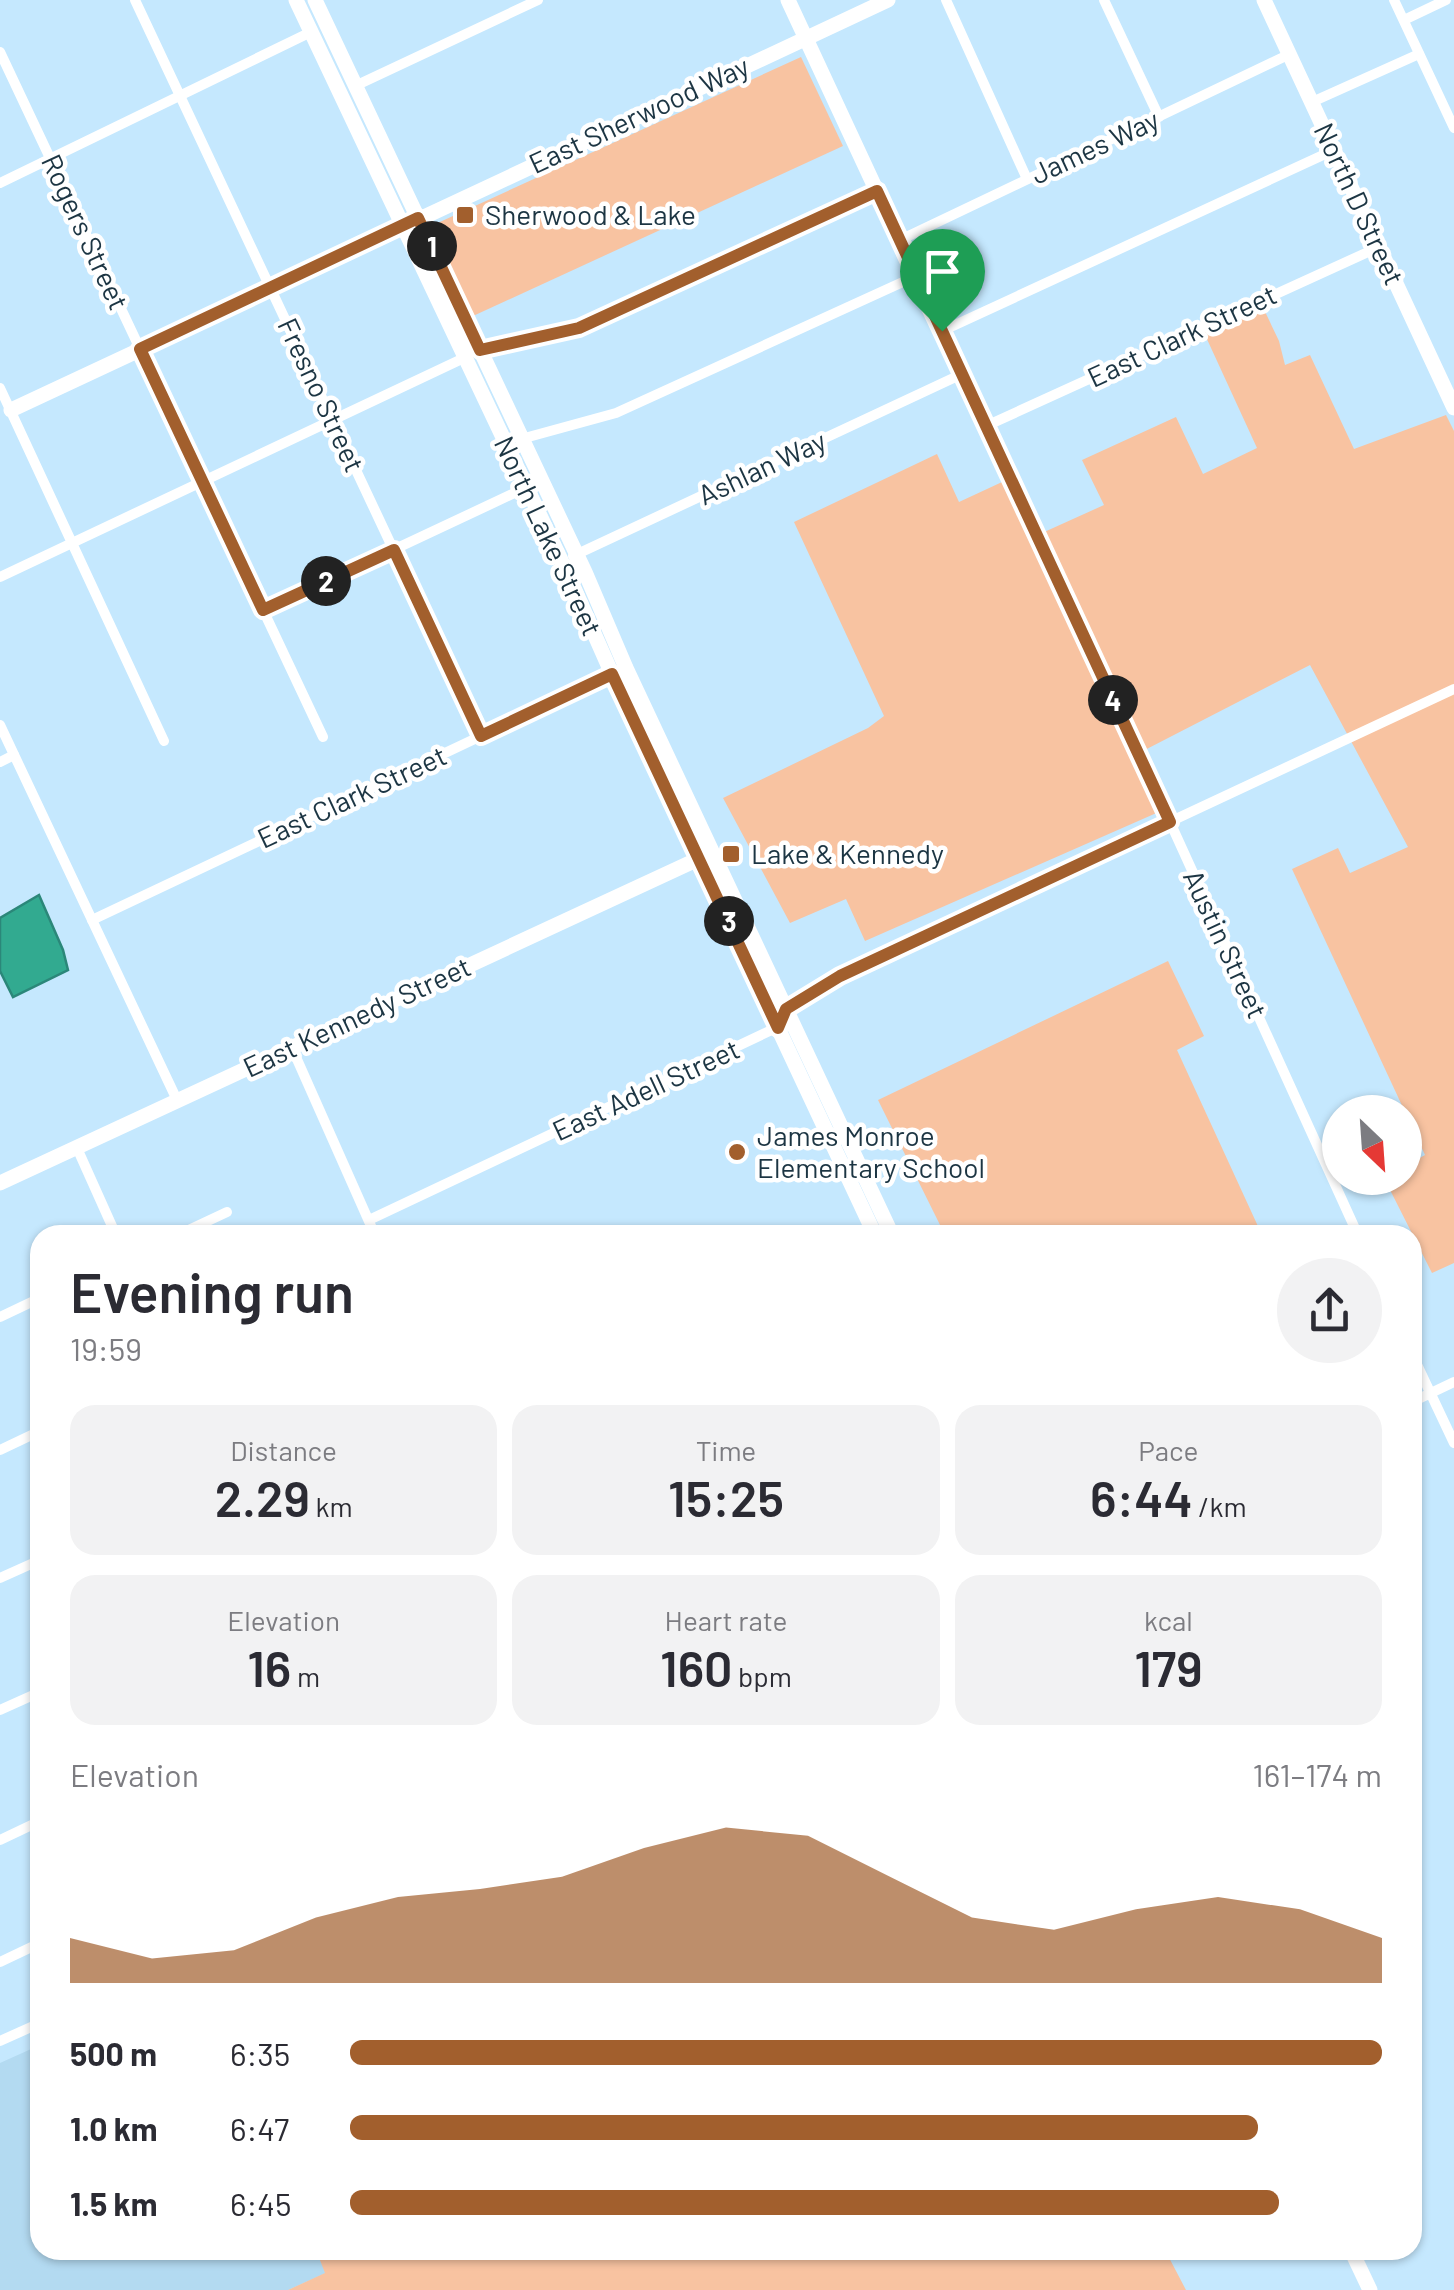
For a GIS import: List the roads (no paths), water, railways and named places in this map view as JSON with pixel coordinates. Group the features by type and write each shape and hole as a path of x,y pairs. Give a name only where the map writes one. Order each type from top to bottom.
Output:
{"street":[{"name":"Fresno Street","path":"135,0 481,736"},
{"name":"North Lake Street","path":"296,0 411,221"},
{"name":"North Lake Street","path":"315,0 472,354 626,668 778,1028 870,1225"},
{"path":"355,86 538,0"},
{"name":"Austin Street","path":"788,0 1353,1225"},
{"name":"East Sherwood Way","path":"11,410 888,0"},
{"path":"946,0 1028,179"},
{"path":"1104,0 1159,117"},
{"name":"North D Street","path":"1264,0 1454,408"},
{"path":"1394,0 1453,122"},
{"path":"1404,20 1446,0"},
{"path":"0,184 311,32"},
{"name":"Rogers Street","path":"0,52 323,737"},
{"name":"James Way","path":"900,240 1290,54"},
{"path":"1312,102 1419,54"},
{"path":"942,331 1334,150"},
{"path":"0,577 472,354 579,328 877,191"},
{"name":"East Clark Street","path":"986,426 1379,246"},
{"path":"521,439 616,414 916,276"},
{"name":"North Lake Street","path":"472,354 521,439 533,485"},
{"name":"Ashlan Way","path":"569,558 962,374"},
{"path":"0,388 164,740"},
{"path":"263,610 533,485"},
{"name":"North Lake Street","path":"569,558 612,674 786,1009 887,1225"},
{"name":"East Clark Street","path":"92,920 612,674"},
{"path":"778,1028 786,1009 840,976 1454,689"},
{"path":"0,725 176,1100"},
{"path":"0,762 14,755"},
{"name":"East Kennedy Street","path":"0,1183 708,855"},
{"name":"East Adell Street","path":"369,1220 778,1028"},
{"path":"292,1048 371,1225"},
{"path":"844,1168 850,1146"},
{"path":"77,1148 112,1225"},
{"path":"199,1225 227,1212"},
{"path":"0,1317 30,1303"},
{"path":"1422,1376 1454,1443"},
{"path":"1422,1398 1454,1382"},
{"path":"0,1450 30,1436"},
{"path":"0,1578 30,1564"},
{"path":"0,1710 30,1696"},
{"path":"0,1840 30,1826"},
{"path":"0,1962 30,1948"},
{"path":"0,2041 30,2028"},
{"path":"1356,2260 1370,2290"}],"place":[{"name":"Sherwood & Lake","path":"465,215"},
{"name":"Lake & Kennedy","path":"731,854"},
{"name":"James Monroe Elementary School","path":"737,1152"}]}
